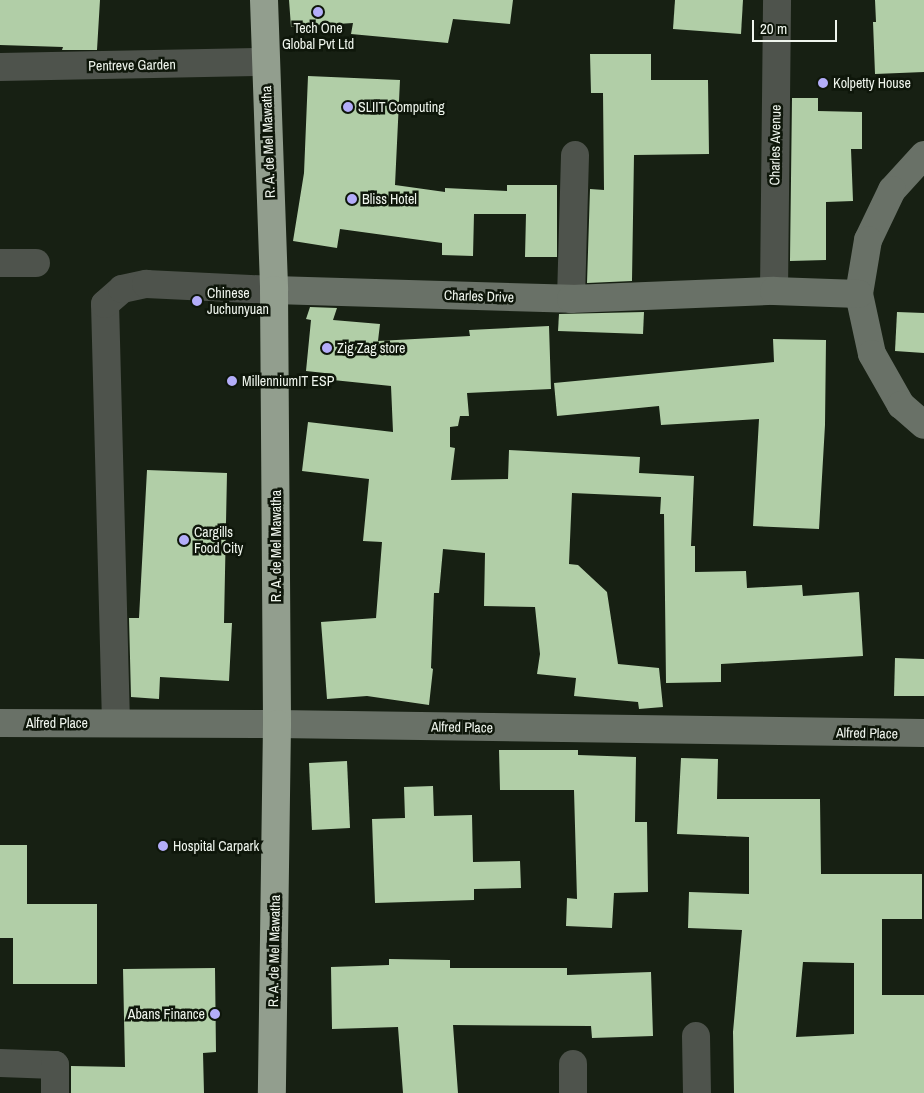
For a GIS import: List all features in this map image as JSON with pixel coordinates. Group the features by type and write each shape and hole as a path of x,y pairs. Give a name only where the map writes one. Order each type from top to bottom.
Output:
{"highway":[{"name":"R. A. de Mel Mawatha","path":"264,0 274,290 278,724 272,1093"}],"main road":[{"path":"924,155 892,190 868,240 859,294 872,354 901,405 924,425"},
{"name":"Charles Drive","path":"274,290 571,299 774,291 859,294"},
{"name":"Alfred Place","path":"0,724 278,724 924,733"}],"street":[{"name":"Charles Avenue","path":"774,291 777,0"},
{"name":"Pentreve Garden","path":"0,67 265,62"},
{"path":"571,299 575,155"},
{"path":"0,263 36,263"},
{"name":"Charles Drive","path":"116,723 105,304 122,289 146,284 274,290"},
{"path":"696,1036 697,1093"},
{"path":"0,1063 55,1065 55,1093"},
{"path":"573,1064 573,1093"}],"building":[{"path":"0,0 100,0 97,50 62,50 63,47 0,45"},
{"path":"289,0 513,0 510,24 453,19 448,43 351,34 353,23 291,27"},
{"path":"675,0 743,0 741,34 673,29"},
{"path":"875,0 924,0 924,72 875,74 873,22 876,22"},
{"path":"590,54 651,54 651,80 708,80 709,154 634,155 632,281 587,283 590,189 604,190 603,93 591,93"},
{"path":"308,76 400,80 395,185 445,192 445,188 507,191 507,185 557,185 557,257 525,257 526,214 474,214 473,256 442,255 442,243 340,229 337,248 293,241 304,173"},
{"path":"792,98 818,98 818,111 862,112 862,149 851,149 853,201 826,202 826,260 790,261"},
{"path":"310,307 337,308 333,320 380,324 378,341 470,336 469,330 549,326 551,389 467,393 469,416 460,416 458,426 450,427 450,447 455,448 451,480 508,479 509,450 640,457 639,473 694,476 691,546 695,546 695,572 746,571 747,588 802,585 803,596 859,592 863,656 721,664 721,682 666,683 664,514 660,514 661,497 572,493 569,564 578,565 607,592 618,664 659,668 663,707 639,709 638,702 574,696 576,678 537,674 540,654 535,607 484,606 485,553 443,549 439,593 434,593 431,668 433,669 429,705 367,696 327,699 321,622 376,618 382,542 363,541 369,479 302,471 308,422 393,432 391,386 333,380 334,374 306,371 311,320 306,319"},
{"path":"644,312 643,334 558,331 559,314"},
{"path":"897,312 924,313 924,353 895,351"},
{"path":"773,339 826,340 825,425 819,529 753,526 759,419 661,425 659,406 557,416 554,383 774,362"},
{"path":"147,470 227,473 224,623 232,623 229,681 160,677 159,699 131,697 129,618 139,618"},
{"path":"895,658 924,659 924,696 894,696"},
{"path":"499,750 578,750 578,755 636,757 635,822 647,822 648,892 614,893 612,928 566,926 567,898 577,899 574,790 500,790"},
{"path":"681,758 718,759 717,799 820,799 821,874 922,874 922,919 882,919 882,995 924,995 924,1093 734,1093 733,1032 742,930 688,928 689,892 749,894 749,837 677,834","holes":["803,962 854,963 854,1034 796,1037"]},
{"path":"347,761 350,828 312,830 309,763"},
{"path":"433,786 434,816 472,815 473,862 520,861 521,888 474,889 474,900 375,903 372,819 405,818 404,787"},
{"path":"0,845 27,845 27,904 97,904 97,984 13,984 13,938 0,938"},
{"path":"389,959 450,960 450,968 567,968 567,975 651,972 653,1036 592,1038 591,1026 453,1025 458,1093 403,1093 398,1027 332,1029 331,967 389,965"},
{"path":"215,968 216,1052 203,1053 204,1093 71,1093 71,1066 125,1067 123,969"}],"place":[{"name":"Tech One Global Pvt Ltd","path":"318,12"},
{"name":"Kolpetty House","path":"823,83"},
{"name":"SLIIT Computing","path":"348,107"},
{"name":"Bliss Hotel","path":"352,199"},
{"name":"Chinese Juchunyuan","path":"197,301"},
{"name":"Zig Zag store","path":"327,348"},
{"name":"MillenniumIT ESP","path":"232,381"},
{"name":"Cargills Food City","path":"184,540"},
{"name":"Hospital Carpark","path":"163,846"},
{"name":"Abans Finance","path":"215,1014"}]}
